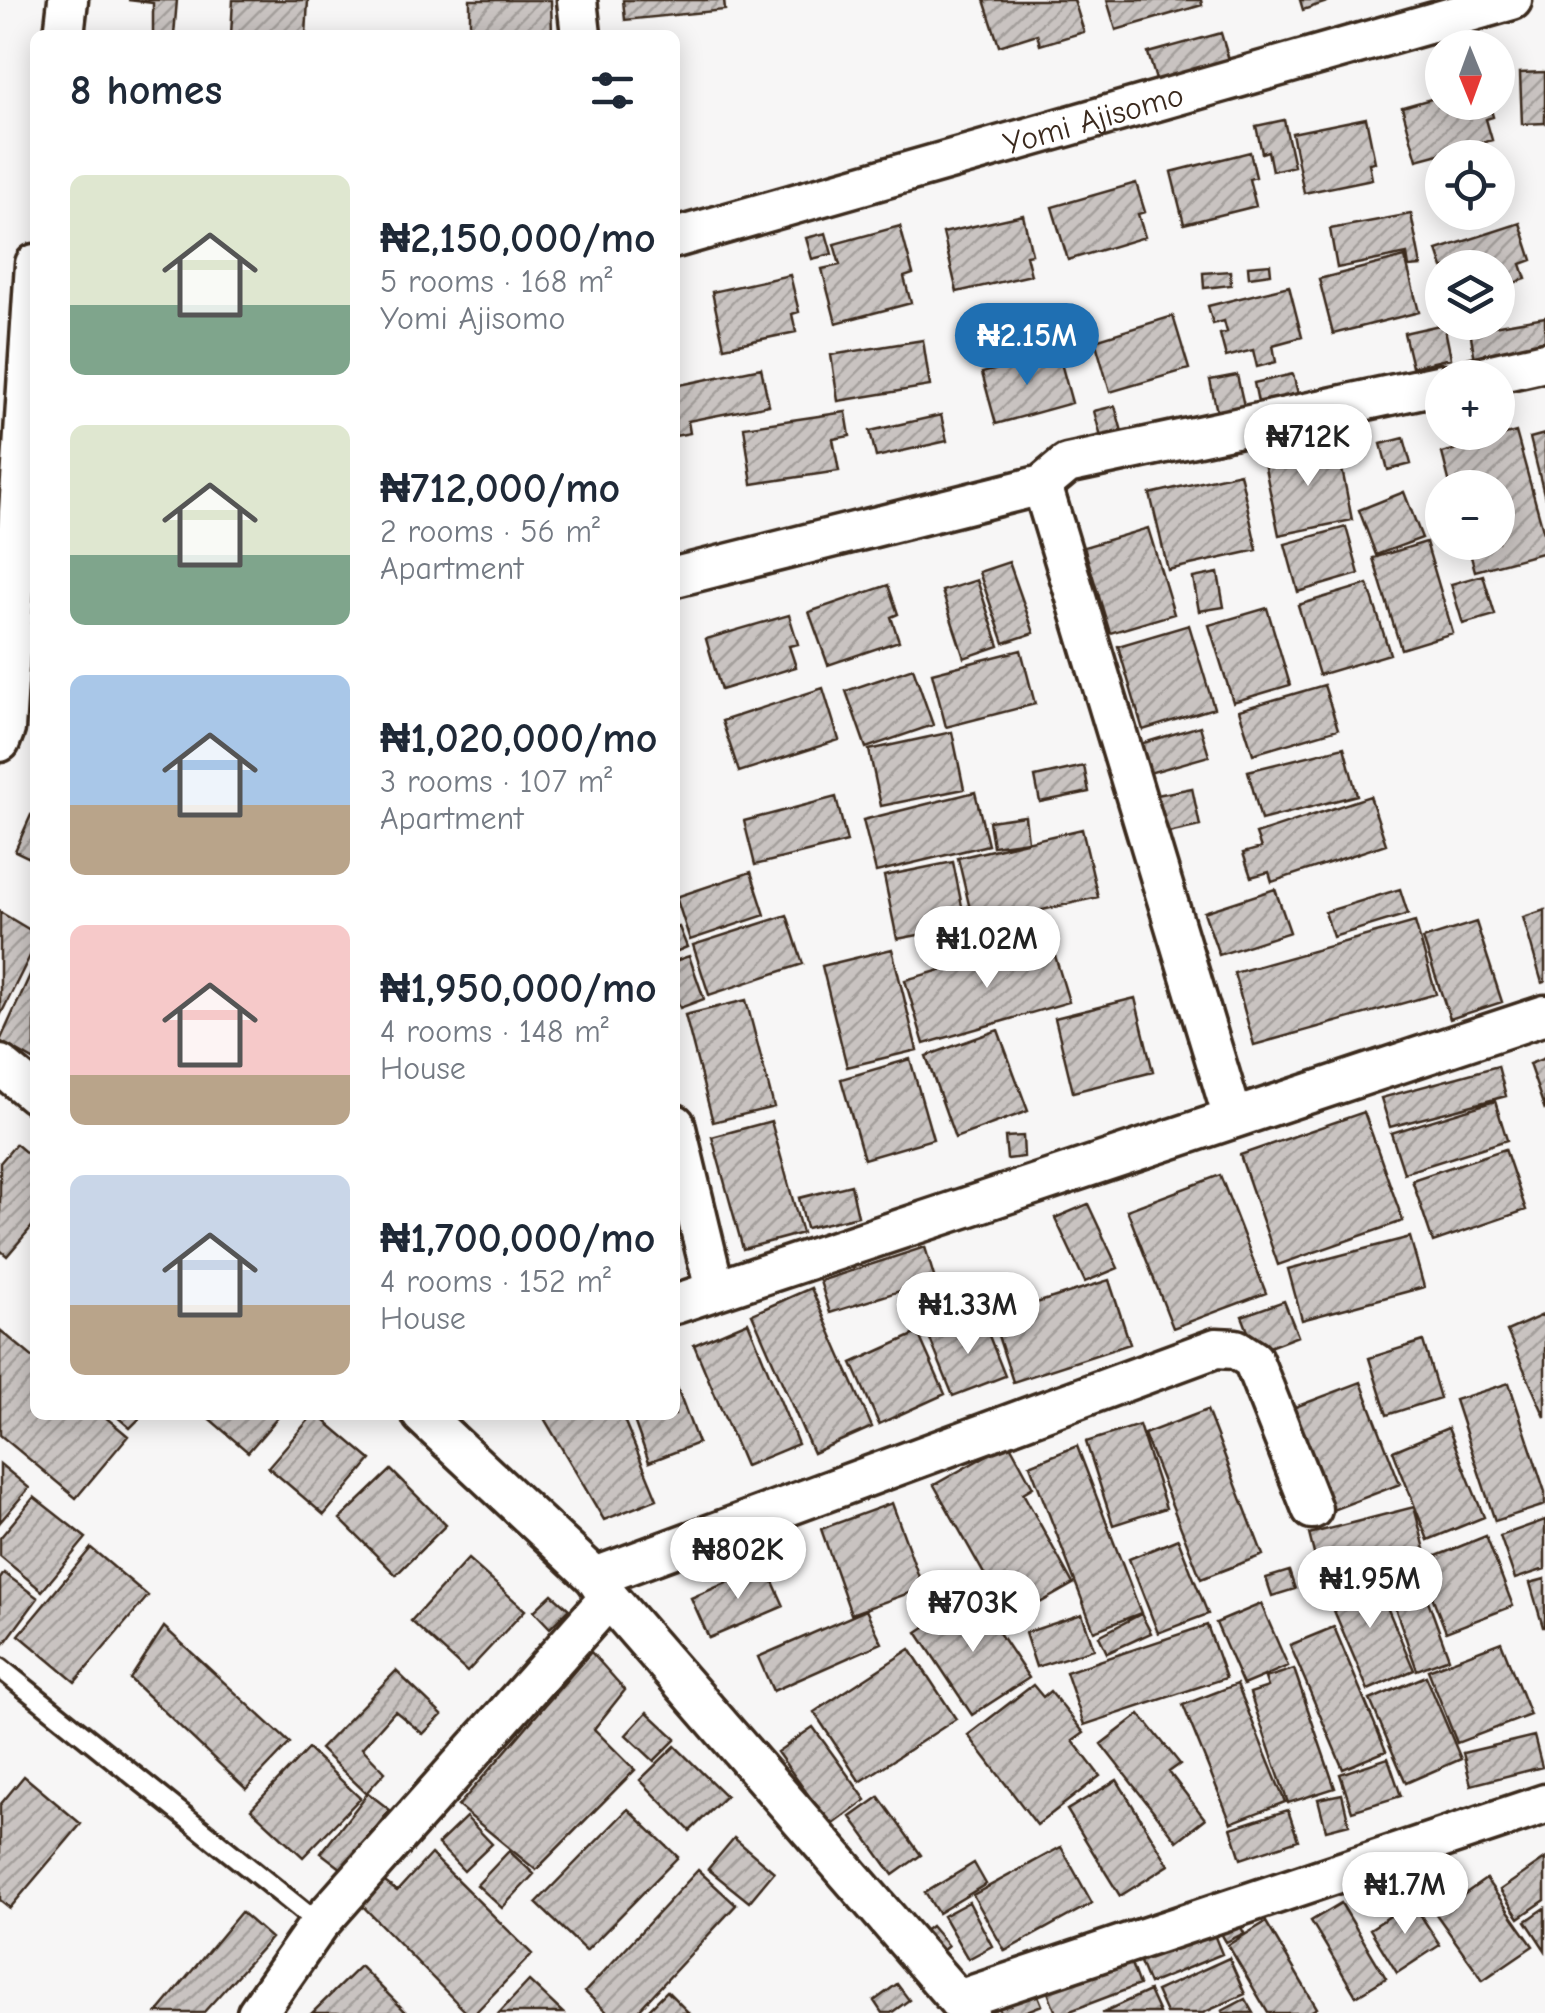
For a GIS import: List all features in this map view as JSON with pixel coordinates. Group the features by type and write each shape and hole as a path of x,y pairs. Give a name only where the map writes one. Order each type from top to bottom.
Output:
{"street":[{"path":"65,30 68,0"},
{"path":"577,0 580,30"},
{"name":"Yomi Ajisomo","path":"680,237 1512,0"},
{"path":"1515,369 1545,362"},
{"path":"13,732 30,381"},
{"path":"680,576 1042,485 1067,464 1425,388"},
{"path":"1042,485 1232,1118"},
{"path":"680,1302 1545,1016"},
{"path":"0,1065 30,1090"},
{"path":"680,1145 715,1290"},
{"path":"257,2013 320,1924 602,1587 1216,1348 1236,1348 1253,1360 1312,1509"},
{"path":"436,1420 602,1587 963,2006 1545,1804"}],"lane":[{"path":"0,1668 320,1924"}],"building":[{"path":"128,0 177,0 174,30 153,30 153,3"},
{"path":"233,0 308,0 306,30 231,30"},
{"path":"470,0 551,0 552,30 470,30"},
{"path":"623,0 724,0 725,10 625,20"},
{"path":"984,0 1074,0 1084,32 1040,45 1037,34 999,46"},
{"path":"1107,0 1201,0 1202,5 1116,30"},
{"path":"1300,0 1326,0 1327,2 1303,10"},
{"path":"1221,33 1229,60 1156,80 1148,53"},
{"path":"1545,72 1545,123 1522,124 1520,73"},
{"path":"1425,101 1425,120 1486,120 1492,140 1425,140 1425,158 1417,160 1402,107"},
{"path":"1366,118 1375,162 1369,163 1372,179 1304,193 1292,133"},
{"path":"1284,120 1294,166 1272,171 1268,151 1262,153 1256,126"},
{"path":"1250,152 1256,177 1249,179 1256,206 1184,224 1171,172"},
{"path":"1136,183 1145,212 1138,214 1145,237 1068,260 1052,207"},
{"path":"1411,214 1421,266 1409,267 1407,254 1337,268 1330,229"},
{"path":"1023,215 1032,254 1026,255 1031,275 957,292 943,233"},
{"path":"1520,223 1532,260 1521,264 1526,279 1515,283 1515,250 1437,250 1498,230 1515,230 1515,225"},
{"path":"900,226 913,274 904,277 911,303 836,323 822,269 840,265 834,244"},
{"path":"826,233 832,254 812,259 806,238"},
{"path":"1405,257 1419,312 1333,334 1319,279"},
{"path":"1270,264 1271,274 1249,277 1248,266"},
{"path":"1230,271 1231,285 1204,288 1203,273"},
{"path":"790,275 799,312 792,314 796,332 724,347 712,292"},
{"path":"1289,286 1302,337 1273,345 1276,362 1257,367 1253,350 1226,357 1220,334 1227,332 1224,321 1213,324 1208,306"},
{"path":"1173,316 1189,369 1110,392 1095,340"},
{"path":"1545,317 1545,348 1475,360 1472,340 1515,340 1515,322"},
{"path":"1425,328 1425,340 1447,340 1451,358 1425,360 1425,364 1412,367 1404,333"},
{"path":"923,340 930,386 838,401 831,355"},
{"path":"1058,352 1072,403 996,424 982,373"},
{"path":"761,368 769,405 688,421 690,433 680,435 680,385"},
{"path":"1293,374 1298,394 1258,402 1254,383"},
{"path":"1237,375 1244,406 1217,412 1210,380"},
{"path":"1115,406 1124,439 1103,445 1094,411"},
{"path":"846,412 850,436 833,439 839,471 752,484 744,427"},
{"path":"941,415 947,441 876,457 870,431"},
{"path":"1515,432 1545,537 1545,552 1475,571 1472,560 1515,560 1515,470 1446,470 1442,453 1515,450"},
{"path":"1545,434 1545,498 1530,438"},
{"path":"1404,438 1411,464 1388,470 1381,444"},
{"path":"1337,443 1352,520 1279,535 1263,458"},
{"path":"1240,473 1257,550 1168,570 1150,494"},
{"path":"1404,492 1422,538 1376,555 1359,510"},
{"path":"1346,527 1359,574 1298,592 1285,544"},
{"path":"1148,528 1174,614 1110,633 1084,547"},
{"path":"1425,542 1425,560 1431,560 1453,633 1401,649 1373,558"},
{"path":"1009,562 1034,633 1004,643 979,572"},
{"path":"1218,573 1224,607 1199,611 1193,578"},
{"path":"1483,575 1495,615 1463,624 1451,584"},
{"path":"977,580 999,646 964,658 942,591"},
{"path":"1368,584 1390,654 1319,675 1298,605"},
{"path":"888,585 898,614 891,617 899,641 828,665 809,612"},
{"path":"1267,608 1290,685 1233,702 1209,625"},
{"path":"789,615 798,644 789,646 796,667 721,690 706,639"},
{"path":"1189,625 1214,708 1143,730 1118,646"},
{"path":"1021,650 1035,704 946,727 932,673"},
{"path":"913,668 933,725 866,748 846,691"},
{"path":"1324,685 1338,729 1253,754 1239,710"},
{"path":"823,688 839,740 739,772 722,721"},
{"path":"1200,726 1209,756 1142,775 1133,746"},
{"path":"952,732 964,789 881,806 869,750"},
{"path":"1344,747 1357,795 1261,820 1248,771"},
{"path":"1084,766 1089,792 1040,802 1035,777"},
{"path":"1192,788 1200,826 1150,837 1142,798"},
{"path":"975,792 988,845 876,872 863,820"},
{"path":"1370,796 1386,844 1272,882 1269,872 1251,877 1243,853 1261,848 1256,834"},
{"path":"836,797 847,842 755,865 744,821"},
{"path":"1025,816 1028,841 993,846 989,821"},
{"path":"30,817 30,858 15,851"},
{"path":"1082,829 1098,897 974,926 958,858"},
{"path":"953,862 966,926 897,939 884,876"},
{"path":"751,872 765,915 690,940 680,896"},
{"path":"1275,889 1290,932 1219,955 1204,912"},
{"path":"1400,889 1408,914 1333,937 1325,912"},
{"path":"1545,910 1545,982 1542,983 1523,917"},
{"path":"0,912 30,930 30,956 0,1016"},
{"path":"787,915 803,964 709,995 693,945"},
{"path":"1415,922 1436,994 1254,1045 1234,973"},
{"path":"1476,922 1502,1002 1450,1019 1423,939"},
{"path":"680,930 687,947 680,950"},
{"path":"1050,939 1069,1002 924,1044 905,980"},
{"path":"892,949 917,1050 847,1067 822,966"},
{"path":"689,956 704,999 680,1008 680,959"},
{"path":"30,975 30,1058 0,1041"},
{"path":"1135,998 1153,1072 1073,1092 1055,1018"},
{"path":"746,1000 774,1107 713,1122 685,1015"},
{"path":"998,1030 1028,1111 955,1138 926,1056"},
{"path":"1545,1058 1545,1110 1529,1064"},
{"path":"910,1059 933,1139 864,1159 841,1079"},
{"path":"1498,1066 1506,1096 1390,1127 1381,1098"},
{"path":"1495,1101 1507,1140 1404,1173 1391,1133"},
{"path":"1364,1112 1403,1221 1278,1265 1240,1155"},
{"path":"771,1121 802,1233 743,1249 712,1137"},
{"path":"1023,1136 1024,1157 1007,1159 1005,1137"},
{"path":"16,1144 30,1156 30,1229 7,1256 0,1250 0,1163"},
{"path":"1505,1149 1526,1210 1433,1242 1412,1180"},
{"path":"1220,1175 1266,1293 1173,1328 1127,1210"},
{"path":"851,1185 858,1216 806,1228 799,1198"},
{"path":"1088,1204 1118,1268 1085,1282 1055,1218"},
{"path":"1410,1237 1424,1287 1302,1320 1288,1269"},
{"path":"925,1247 935,1280 830,1313 820,1281"},
{"path":"1109,1280 1130,1344 1013,1382 992,1317"},
{"path":"811,1288 872,1427 813,1453 752,1314"},
{"path":"1284,1301 1298,1336 1256,1352 1242,1316"},
{"path":"1545,1314 1545,1417 1507,1331"},
{"path":"982,1318 1005,1376 953,1396 930,1339"},
{"path":"748,1322 798,1444 745,1466 694,1345"},
{"path":"0,1330 30,1355 30,1420 109,1420 128,1436 76,1498 0,1435"},
{"path":"918,1333 945,1394 879,1424 852,1363"},
{"path":"1423,1341 1440,1398 1387,1415 1369,1358"},
{"path":"1361,1382 1400,1484 1330,1511 1290,1409"},
{"path":"1509,1383 1545,1492 1545,1505 1495,1521 1455,1400"},
{"path":"680,1395 698,1443 649,1462 634,1420 680,1420"},
{"path":"1207,1410 1263,1555 1201,1579 1144,1434"},
{"path":"121,1420 138,1420 130,1428"},
{"path":"211,1420 276,1420 248,1452"},
{"path":"309,1420 324,1420 371,1460 324,1515 268,1467"},
{"path":"545,1420 624,1420 657,1499 604,1520"},
{"path":"1139,1425 1166,1508 1113,1525 1086,1442"},
{"path":"1448,1428 1484,1517 1428,1540 1393,1451"},
{"path":"1009,1443 1033,1487 1023,1493 1073,1584 1010,1620 934,1485"},
{"path":"1077,1446 1141,1613 1094,1631 1030,1465"},
{"path":"0,1464 29,1488 0,1522"},
{"path":"391,1470 446,1525 396,1575 340,1519"},
{"path":"34,1497 86,1538 42,1591 0,1556 0,1538"},
{"path":"892,1503 923,1588 851,1614 821,1529"},
{"path":"1414,1507 1425,1549 1320,1578 1309,1534"},
{"path":"1545,1520 1545,1569 1515,1579 1500,1536"},
{"path":"1486,1536 1513,1606 1446,1632 1419,1563"},
{"path":"1178,1539 1208,1614 1158,1633 1129,1559"},
{"path":"91,1548 148,1596 75,1682 19,1635"},
{"path":"1412,1557 1449,1658 1417,1670 1381,1568"},
{"path":"468,1559 525,1610 467,1672 411,1621"},
{"path":"766,1566 784,1606 709,1638 691,1598"},
{"path":"1289,1571 1295,1589 1272,1596 1266,1578"},
{"path":"1372,1572 1414,1670 1368,1690 1326,1592"},
{"path":"4,1573 38,1598 4,1644 0,1642 0,1579"},
{"path":"1545,1579 1545,1627 1543,1627 1530,1583"},
{"path":"552,1594 569,1609 550,1628 534,1611"},
{"path":"974,1595 1029,1678 972,1715 917,1632"},
{"path":"1261,1604 1288,1666 1243,1685 1216,1623"},
{"path":"866,1610 882,1643 773,1691 758,1657"},
{"path":"1082,1614 1094,1649 1036,1667 1025,1633"},
{"path":"1141,1614 1151,1633 1107,1653 1099,1636"},
{"path":"1207,1625 1226,1678 1084,1725 1066,1672"},
{"path":"164,1627 290,1743 246,1789 130,1679"},
{"path":"1334,1627 1386,1751 1343,1769 1290,1645"},
{"path":"1501,1642 1530,1715 1457,1743 1428,1670"},
{"path":"910,1649 956,1719 860,1782 814,1712"},
{"path":"591,1652 625,1690 594,1729 635,1770 536,1870 458,1806"},
{"path":"1294,1669 1335,1788 1288,1803 1250,1693 1268,1687 1265,1678"},
{"path":"396,1671 442,1715 423,1734 395,1711 362,1748 385,1772 366,1793 320,1749"},
{"path":"1426,1676 1461,1759 1406,1783 1370,1700"},
{"path":"1237,1684 1285,1802 1231,1823 1183,1705"},
{"path":"1033,1685 1043,1697 1050,1691 1084,1733 1073,1741 1100,1776 1037,1825 968,1735"},
{"path":"647,1712 676,1739 654,1761 626,1735"},
{"path":"1140,1714 1180,1764 1169,1772 1205,1819 1177,1841 1101,1744"},
{"path":"813,1727 866,1800 831,1826 777,1752"},
{"path":"1534,1736 1542,1767 1471,1785 1463,1753"},
{"path":"675,1746 726,1796 690,1831 640,1780"},
{"path":"308,1749 360,1798 303,1857 251,1809"},
{"path":"1388,1758 1401,1796 1352,1811 1340,1774"},
{"path":"24,1776 81,1824 10,1908 0,1900 0,1805"},
{"path":"1117,1780 1169,1865 1120,1896 1067,1810"},
{"path":"368,1793 390,1810 342,1869 321,1853"},
{"path":"1342,1794 1349,1824 1326,1830 1318,1799"},
{"path":"879,1797 921,1855 893,1875 851,1817"},
{"path":"628,1809 678,1857 586,1951 536,1903"},
{"path":"1288,1810 1298,1840 1241,1859 1231,1828"},
{"path":"466,1817 492,1844 464,1871 438,1844"},
{"path":"734,1838 774,1872 749,1902 708,1869"},
{"path":"1061,1847 1092,1903 1005,1951 973,1895"},
{"path":"509,1851 534,1874 502,1908 477,1885"},
{"path":"431,1854 532,1954 475,2013 467,2013 355,1898 378,1877 397,1891"},
{"path":"1545,1859 1545,1900 1519,1918 1500,1890"},
{"path":"974,1863 986,1884 938,1913 925,1893"},
{"path":"698,1870 736,1905 636,2013 608,2013 585,1992"},
{"path":"1486,1879 1533,1946 1483,1980 1436,1914"},
{"path":"969,1902 992,1946 968,1959 943,1916"},
{"path":"1412,1902 1440,1945 1397,1973 1370,1929"},
{"path":"1341,1903 1386,1978 1356,1996 1311,1921"},
{"path":"1545,1908 1545,1950 1526,1921"},
{"path":"241,1912 271,1938 203,2013 157,2013"},
{"path":"1235,1916 1244,1933 1226,1942 1217,1926"},
{"path":"1208,1920 1222,1954 1149,1984 1135,1950"},
{"path":"1266,1922 1317,2008 1308,2013 1268,2013 1228,1945"},
{"path":"931,1926 948,1946 937,1955 919,1935"},
{"path":"1125,1948 1139,1985 1056,2013 1043,1979"},
{"path":"1229,1958 1245,1994 1203,2013 1166,2013 1156,1991"},
{"path":"360,1966 407,2013 312,2013"},
{"path":"529,1981 563,2013 499,2013"},
{"path":"1032,1981 1042,2005 1022,2013 1001,2013 994,1996"},
{"path":"897,1984 909,2000 891,2013 882,2013 874,2001"},
{"path":"667,1991 689,2013 645,2013"},
{"path":"1149,1991 1159,2013 1101,2013"},
{"path":"1245,1999 1253,2013 1223,2013 1222,2011"}]}
